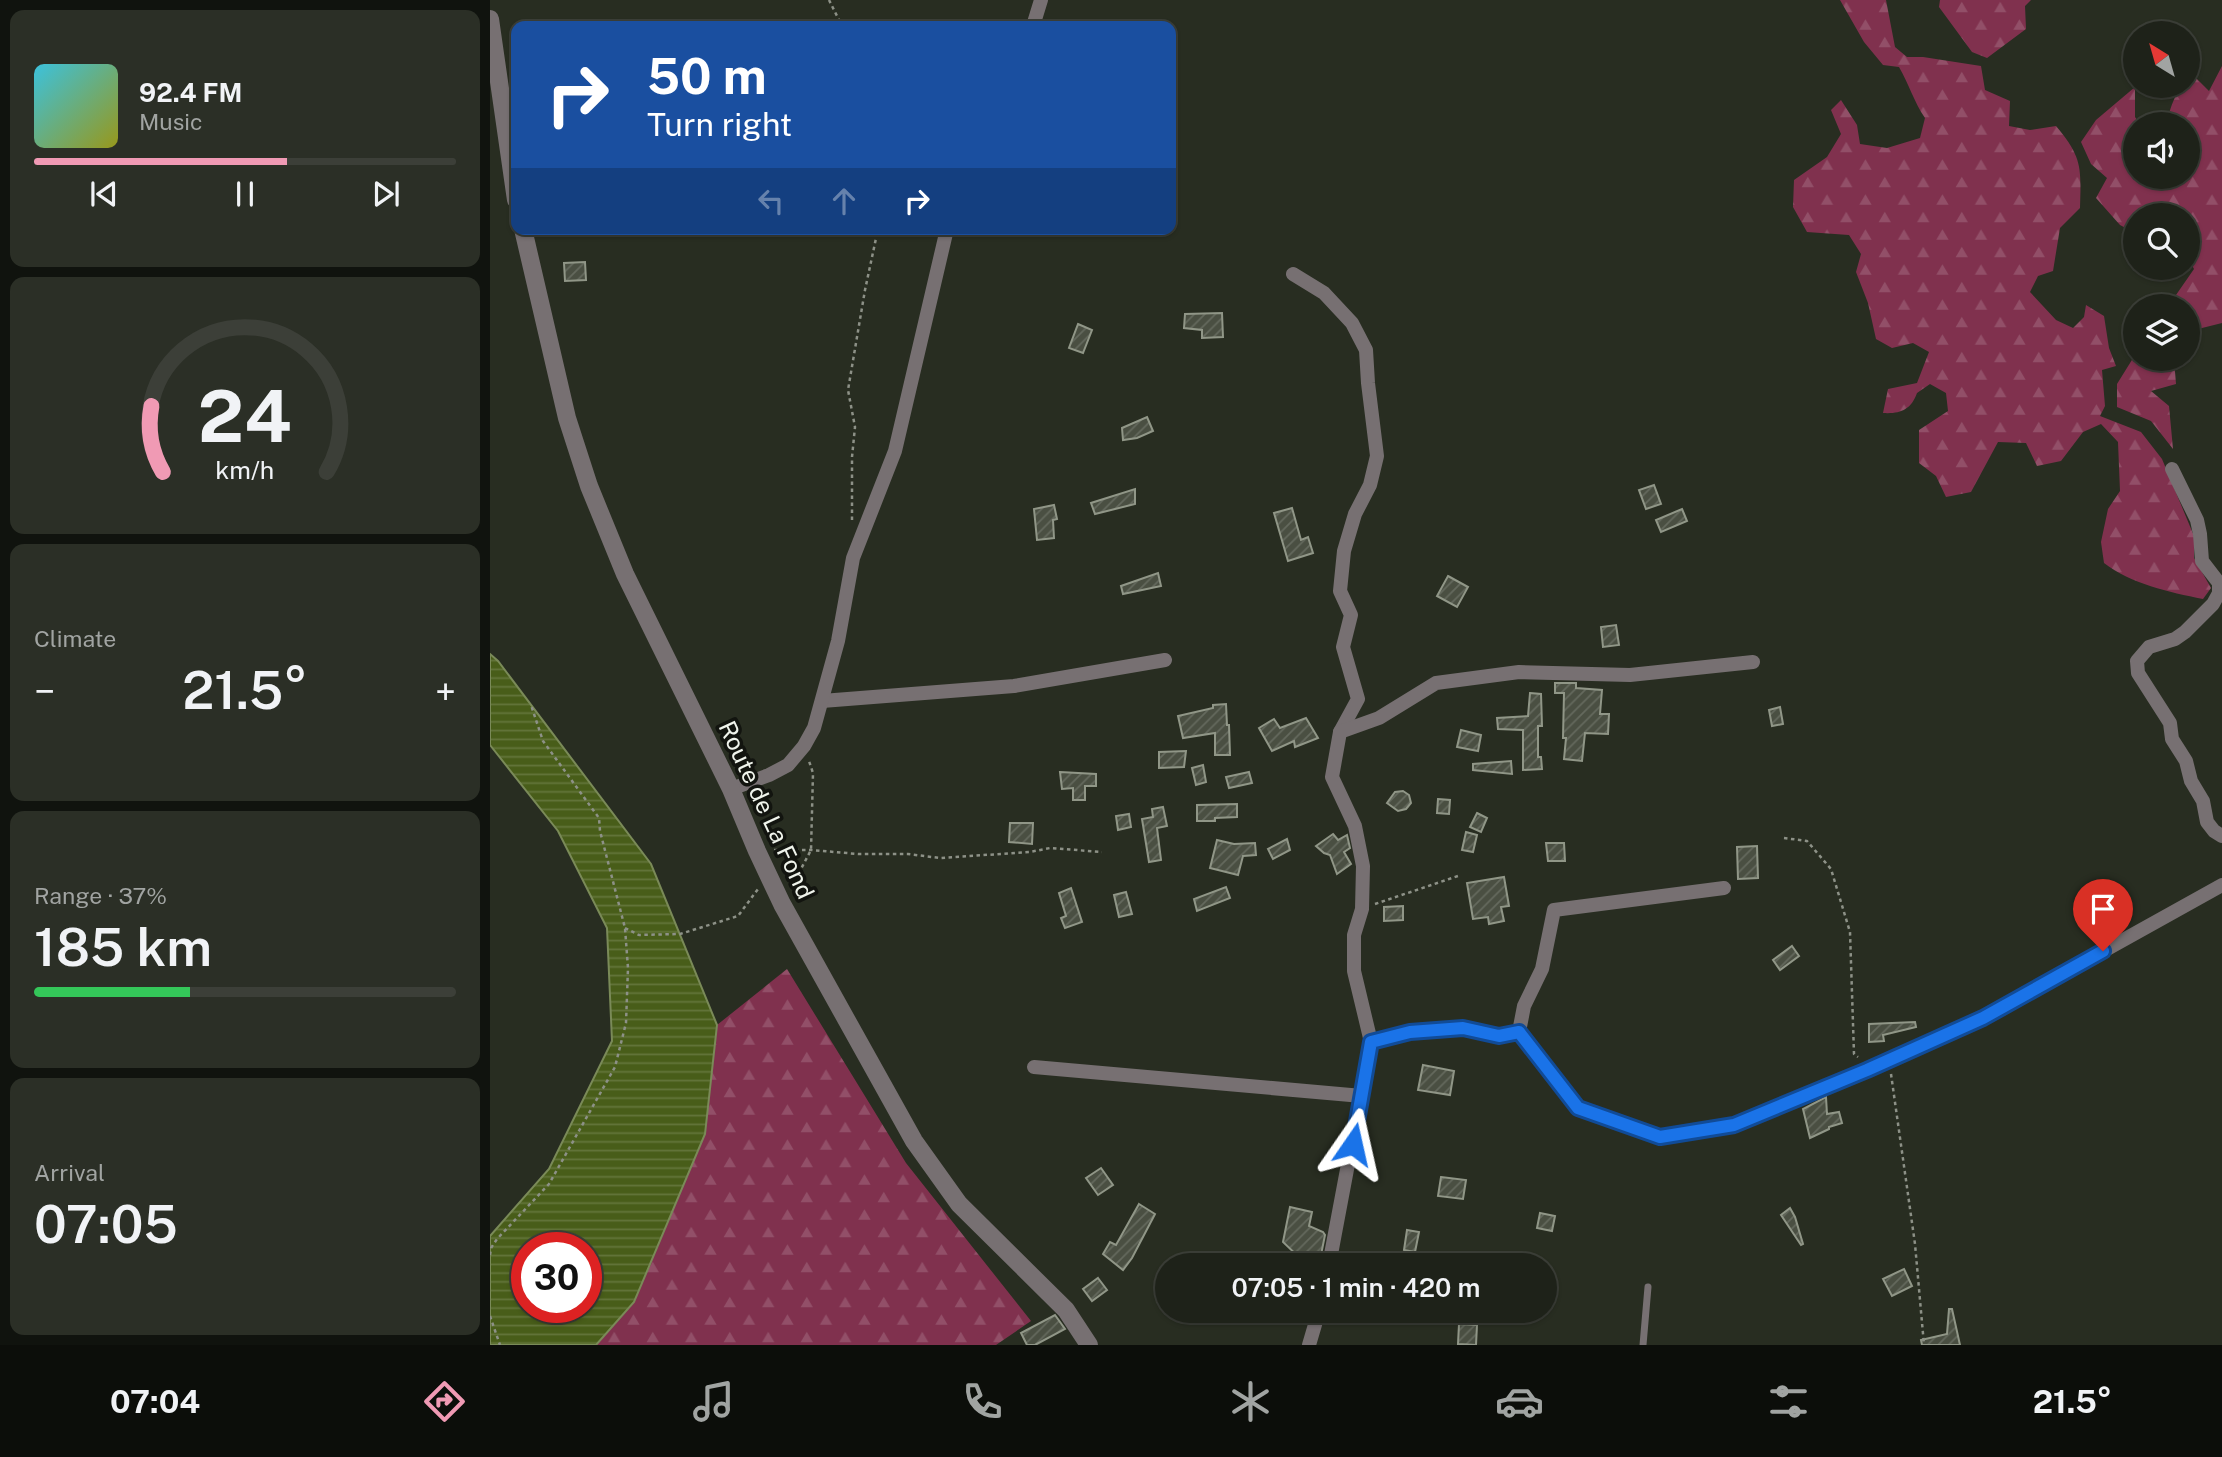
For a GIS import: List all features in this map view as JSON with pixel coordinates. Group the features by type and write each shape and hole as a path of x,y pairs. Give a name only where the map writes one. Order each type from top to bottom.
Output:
{"street":[{"path":"1034,21 1041,0"},
{"path":"490,19 511,165"},
{"name":"Route de La Fond","path":"524,235 567,418 589,486 625,574 732,789 757,851 789,916 914,1141 959,1204 1066,1310 1089,1345"},
{"path":"732,789 788,765 804,746 814,728 838,641 853,558 895,451 946,235"},
{"path":"1293,274 1324,293 1352,323 1366,350 1377,456 1370,485 1354,514 1344,551 1340,590 1350,615 1343,647 1357,699 1340,732 1332,776 1355,826 1363,866 1362,909 1354,935 1354,971 1371,1042 1331,1253"},
{"path":"2172,468 2197,520 2202,561 2219,583 2219,593 2213,604 2185,632 2175,639 2149,647 2137,661 2138,673 2170,723 2172,739 2186,761 2191,781 2203,801 2207,822 2222,836"},
{"path":"822,701 1014,686 1165,660"},
{"path":"1340,732 1379,718 1436,683 1519,672 1630,675 1754,662"},
{"path":"1724,888 1554,910 1542,969 1524,1006 1519,1032 1578,1108 1660,1137 1734,1125 1983,1018 2222,885"},
{"path":"1371,1042 1410,1032 1463,1028 1499,1036 1519,1032"},
{"path":"1034,1067 1362,1096"},
{"path":"1309,1345 1315,1323"}],"lane":[{"path":"1643,1345 1648,1287"}],"path":[{"path":"829,0 840,21"},
{"path":"490,1255 497,1239 549,1184 615,1067 626,1023 628,968 625,928 599,818 543,741 531,705"},
{"path":"1784,838 1807,841 1831,869 1850,932 1854,1054 1864,1062"},
{"path":"757,851 811,849 940,858 1030,852 1050,848 1102,852"},
{"path":"625,928 639,935 680,934 738,916 769,875"},
{"path":"1362,909 1458,876"},
{"path":"1889,1060 1915,1244 1924,1345"},
{"path":"490,1316 500,1345"}],"green space":[{"path":"1840,0 1886,0 1895,47 1907,57 1981,66 1985,90 2010,101 2009,126 2030,130 2056,126 2076,155 2080,173 2080,208 2060,228 2053,271 2038,276 2030,292 2056,320 2073,328 2084,317 2086,305 2104,316 2109,348 2116,366 2102,370 2105,406 2100,416 2141,432 2162,459 2194,536 2194,558 2211,588 2203,599 2138,582 2104,563 2101,542 2108,509 2120,491 2118,442 2101,424 2083,432 2061,461 2037,466 2026,443 1998,442 1971,492 1946,497 1936,476 1919,463 1919,430 1948,411 1946,393 1930,384 1917,393 1912,403 1904,410 1883,413 1888,389 1917,383 1929,352 1913,343 1892,348 1876,339 1868,303 1856,272 1861,254 1849,235 1807,232 1793,207 1794,180 1827,157 1841,134 1831,110 1841,100 1857,125 1860,144 1887,148 1920,138 1925,118 1899,67 1883,65 1864,42"},
{"path":"1940,0 2031,0 2025,6 2026,29 1987,58 1972,52 1939,7"},
{"path":"2222,66 2222,323 2200,328 2200,294 2177,294 2186,280 2200,280 2200,203 2123,203 2123,227 2096,198 2107,178 2091,164 2081,142 2096,120 2123,97 2135,98 2135,112 2123,112 2123,189 2200,189 2200,112 2169,112 2175,98 2200,98 2200,82 2209,91"},
{"path":"2125,371 2175,371 2176,384 2151,391 2169,406 2173,449 2151,421 2117,407 2117,384"},
{"path":"787,969 906,1163 1031,1321 996,1345 596,1345 634,1302 705,1134 717,1025"}],"shaded area":[{"path":"490,654 651,864 717,1025 705,1134 634,1302 596,1345 490,1345 490,1236 549,1169 612,1041 607,928 558,831 490,745"}],"building":[{"path":"585,262 586,280 565,281 564,263"},
{"path":"1222,313 1223,337 1202,338 1202,330 1184,328 1185,314"},
{"path":"1078,324 1092,330 1083,353 1069,348"},
{"path":"1147,417 1153,431 1137,438 1123,440 1122,428"},
{"path":"1654,485 1661,504 1646,509 1639,490"},
{"path":"1135,489 1135,504 1095,514 1091,503"},
{"path":"1054,505 1057,519 1053,520 1054,538 1037,540 1034,509"},
{"path":"1292,508 1301,540 1308,537 1313,553 1288,561 1274,513"},
{"path":"1682,509 1687,521 1661,532 1656,520"},
{"path":"1158,573 1161,586 1123,594 1121,586"},
{"path":"1448,576 1468,587 1457,607 1437,596"},
{"path":"1616,625 1619,645 1603,647 1601,627"},
{"path":"1555,683 1576,683 1576,688 1602,690 1600,714 1609,714 1608,734 1585,733 1582,761 1564,759 1564,693 1555,693"},
{"path":"1530,693 1541,694 1542,726 1538,726 1538,757 1541,757 1542,769 1523,770 1523,730 1498,729 1497,718 1528,716"},
{"path":"1226,704 1230,755 1215,755 1215,733 1183,738 1178,716 1213,708 1213,705"},
{"path":"1780,707 1783,724 1772,726 1769,710"},
{"path":"1306,718 1318,738 1295,747 1294,741 1272,751 1259,728 1274,719 1280,728"},
{"path":"1461,730 1481,735 1478,751 1457,747"},
{"path":"1186,751 1184,767 1159,768 1159,752"},
{"path":"1511,761 1512,774 1473,770 1473,764"},
{"path":"1203,765 1206,782 1196,785 1192,768"},
{"path":"1060,772 1096,774 1096,786 1085,786 1085,800 1073,800 1073,788 1062,789"},
{"path":"1249,772 1252,783 1229,788 1226,777"},
{"path":"1403,791 1409,795 1411,803 1406,809 1398,811 1387,803 1395,792"},
{"path":"1438,799 1450,800 1449,814 1437,813"},
{"path":"1237,804 1237,817 1197,821 1197,805"},
{"path":"1163,807 1167,826 1157,828 1161,860 1149,862 1142,819 1153,817 1152,809"},
{"path":"1477,813 1487,818 1481,832 1470,827"},
{"path":"1129,814 1131,827 1118,830 1116,816"},
{"path":"1010,823 1033,823 1032,844 1009,842"},
{"path":"1466,832 1477,835 1473,852 1462,850"},
{"path":"1333,834 1338,840 1347,835 1350,848 1344,852 1351,864 1337,874 1330,855 1316,846"},
{"path":"1287,839 1290,850 1273,859 1268,849"},
{"path":"1217,840 1234,844 1255,843 1256,855 1243,856 1238,875 1210,868"},
{"path":"1546,843 1564,843 1565,861 1548,861"},
{"path":"1757,846 1758,878 1738,879 1737,847"},
{"path":"1504,877 1509,906 1501,907 1504,921 1489,924 1488,917 1473,919 1467,883"},
{"path":"1226,887 1230,898 1197,911 1194,899"},
{"path":"1071,888 1082,922 1065,928 1061,918 1066,916 1059,893"},
{"path":"1126,892 1132,914 1119,917 1114,895"},
{"path":"1403,906 1403,920 1384,921 1384,907"},
{"path":"1792,946 1799,956 1780,970 1773,960"},
{"path":"1915,1022 1916,1027 1883,1035 1884,1041 1869,1042 1869,1024"},
{"path":"1423,1065 1454,1071 1450,1095 1418,1090"},
{"path":"1826,1097 1827,1114 1839,1112 1842,1123 1810,1138 1803,1109"},
{"path":"1101,1168 1113,1185 1098,1195 1086,1178"},
{"path":"1441,1177 1466,1180 1463,1199 1438,1196"},
{"path":"1139,1204 1155,1214 1123,1270 1103,1254 1110,1242 1116,1245"},
{"path":"1290,1207 1312,1212 1309,1226 1325,1235 1321,1253 1295,1253 1283,1242"},
{"path":"1790,1208 1795,1217 1803,1244 1801,1245 1781,1215"},
{"path":"1540,1213 1555,1216 1552,1231 1537,1228"},
{"path":"1407,1230 1419,1232 1415,1252 1404,1250"},
{"path":"1904,1269 1912,1286 1892,1296 1883,1279"},
{"path":"1098,1278 1107,1290 1092,1301 1083,1289"},
{"path":"1949,1309 1952,1309 1960,1345 1922,1345 1921,1340 1947,1334"},
{"path":"1055,1315 1065,1329 1035,1345 1027,1345 1021,1333"},
{"path":"1459,1324 1477,1325 1476,1345 1458,1344"}],"route":[{"path":"1353,1144 1371,1042 1410,1032 1463,1028 1499,1036 1519,1032 1578,1108 1660,1137 1734,1125 1867,1070 1983,1018 2103,951"}]}
